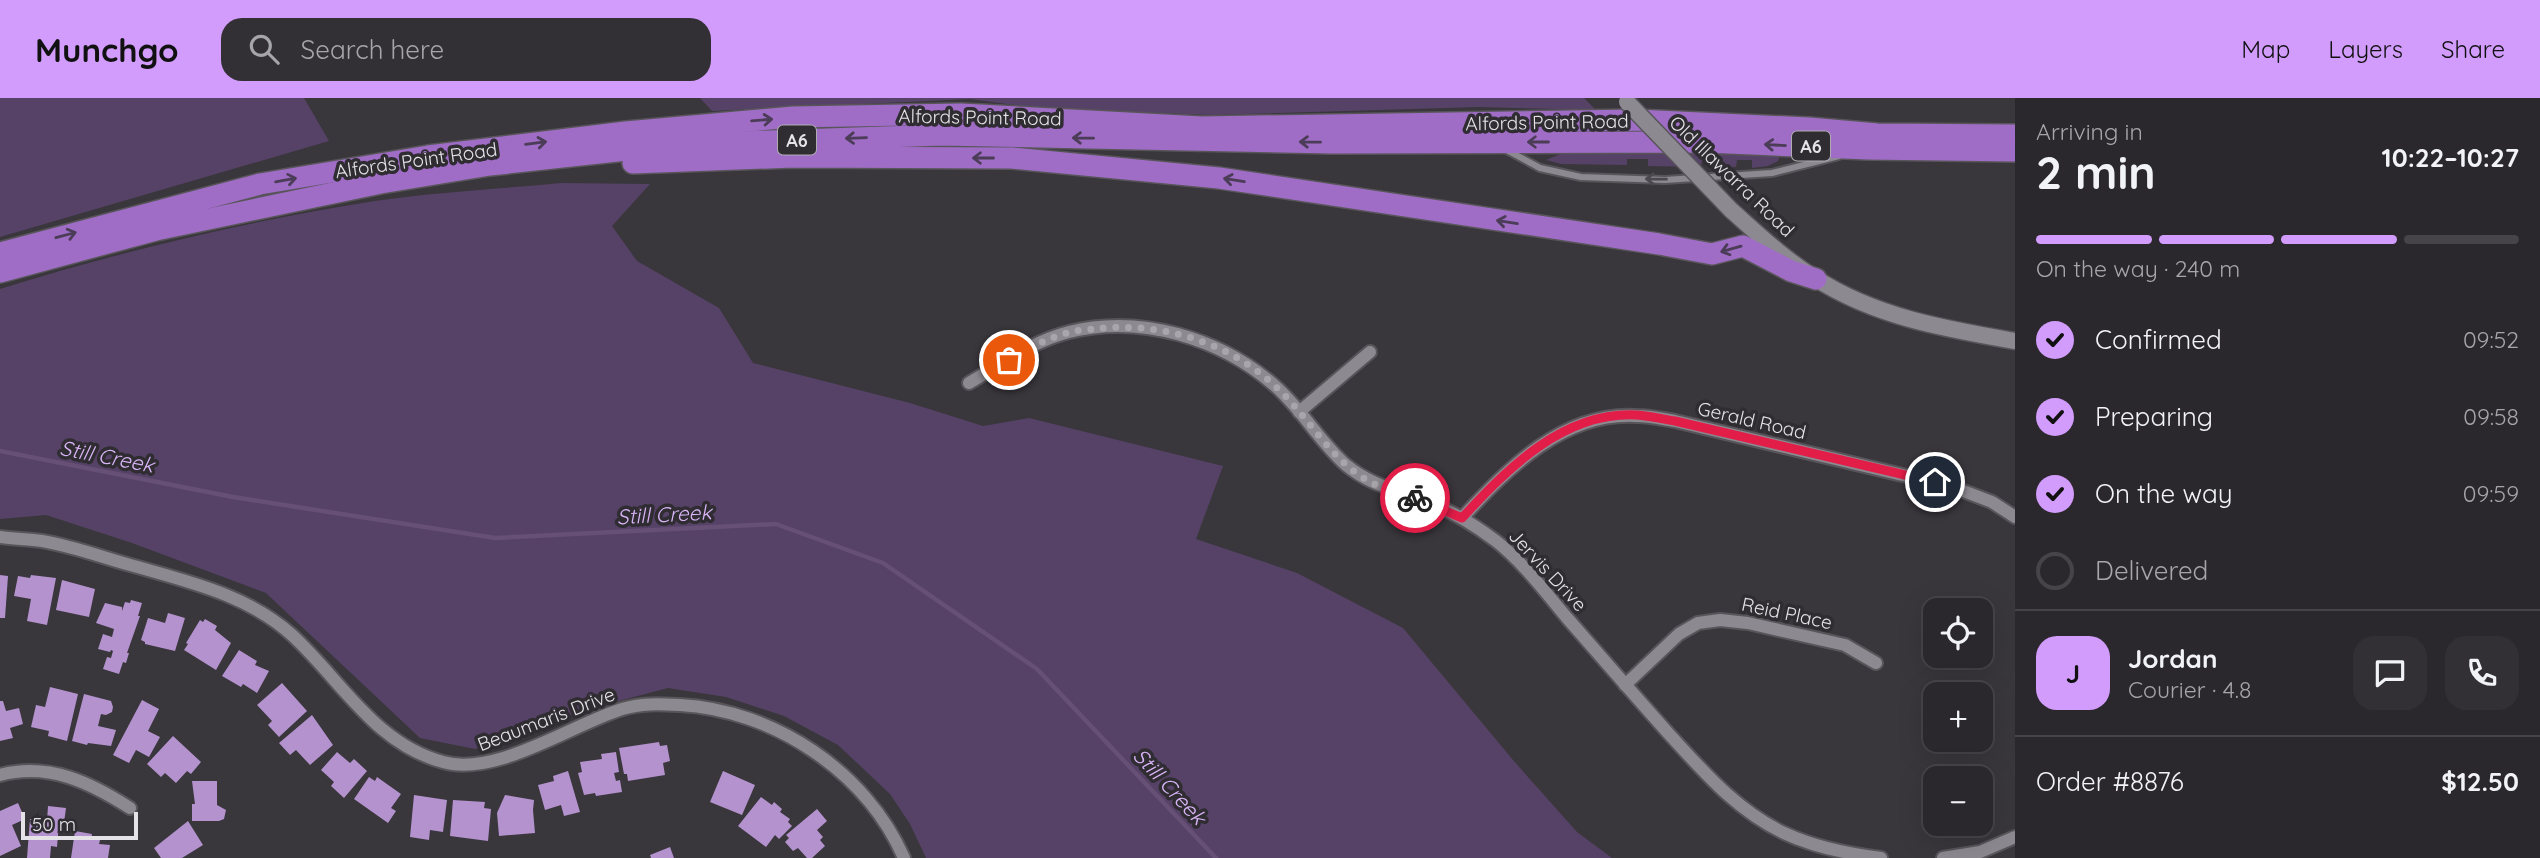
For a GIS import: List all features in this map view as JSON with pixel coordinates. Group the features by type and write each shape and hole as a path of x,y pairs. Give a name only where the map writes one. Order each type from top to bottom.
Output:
{"highway":[{"name":"Alfords Point Road","path":"0,253 285,180 428,156 626,132 793,117 961,114 1202,127 1636,120 1810,128 1877,134 2015,135"},
{"name":"Alfords Point Road","path":"0,272 156,230 313,196 489,164 682,144 942,135 1318,142 1705,142 1868,149 2015,151"},
{"name":"A6","path":"546,160 583,166 793,157 1012,158 1219,178 1659,244 1693,252 1718,253 1743,246 1791,271 1816,279"}],"street":[{"name":"Old Illawarra Road","path":"1625,100 1731,210 1790,262 1816,279 1856,300 1905,318 1935,327 2015,341"},
{"name":"Jervis Drive","path":"969,383 1029,348 1069,332 1114,327 1159,329 1207,343 1250,366 1276,386 1344,463 1366,480 1394,492 1430,502 1462,518 1498,542 1723,793 1781,832 1805,842 1881,858"},
{"path":"1299,412 1370,352"},
{"name":"Gerald Road","path":"1462,518 1521,460 1559,433 1596,419 1636,415 1688,424 1953,487 1992,502 2015,517"},
{"name":"Beaumaris Drive","path":"0,537 44,541 201,585 264,614 291,634 373,722 394,740 416,753 445,763 476,766 507,757 621,710 647,703 706,706 748,719 788,735 823,758 854,784 883,821 904,858"},
{"name":"Reid Place","path":"1625,685 1679,635 1698,623 1720,620 1748,623 1844,645 1876,663"},
{"path":"0,775 34,772 66,776 96,786 130,808"},
{"path":"1943,858 1980,852 2015,837"}],"lane":[{"path":"1490,142 1540,168 1571,174 1665,180 1772,173 1868,149"}],"shaded area":[{"path":"0,98 304,98 329,141 0,237"},
{"path":"700,98 1584,98 1596,110 1479,107 1211,115 1036,108 970,99 712,111"},
{"path":"1563,153 1780,154 1778,161 1768,166 1752,168 1752,160 1737,160 1736,167 1722,166 1721,160 1702,160 1701,167 1648,166 1648,159 1627,159 1627,165 1561,164 1546,160"},
{"path":"561,183 650,184 612,226 637,261 719,308 753,363 910,403 983,426 1029,418 1223,466 1196,539 1297,573 1403,628 1577,832 1612,858 926,858 910,824 890,794 838,745 784,716 726,697 668,688 592,708 475,749 420,738 266,593 132,543 46,515 0,519 0,289 139,250 327,209 398,198"}],"building":[{"path":"0,575 8,576 5,618 0,618"},
{"path":"31,575 56,578 47,625 27,621 31,599 14,596 18,576 30,578"},
{"path":"62,580 95,589 89,617 56,610"},
{"path":"131,600 142,603 140,616 126,663 123,662 119,674 103,669 107,657 111,658 113,651 98,649 103,634 112,637 114,629 96,623 105,603 122,607 122,611 125,602 130,603"},
{"path":"168,613 185,618 175,651 145,644 141,640 148,618 165,623"},
{"path":"205,619 217,626 215,630 231,643 216,670 184,650 200,620 203,622"},
{"path":"239,650 257,661 255,665 269,671 257,693 222,676"},
{"path":"282,683 307,711 279,737 268,725 272,721 257,705"},
{"path":"50,687 78,694 67,741 48,736 49,731 31,727 36,705 45,707"},
{"path":"84,694 111,701 112,712 101,714 98,726 116,730 111,746 72,741"},
{"path":"142,700 159,709 148,731 160,737 149,757 136,750 129,763 113,755"},
{"path":"0,701 3,701 6,711 19,708 23,724 10,728 13,738 0,741"},
{"path":"312,715 333,745 310,765 296,750 290,755 279,743"},
{"path":"173,736 201,762 191,774 187,771 176,783 165,773 161,777 147,764"},
{"path":"659,742 660,746 667,745 670,761 663,763 665,775 628,781 619,748"},
{"path":"337,752 350,763 354,759 367,771 344,798 331,786 334,782 321,770"},
{"path":"616,752 619,772 614,773 616,781 620,780 622,792 584,795 578,773 582,772 580,762 602,759 601,754"},
{"path":"568,771 580,812 564,816 561,805 545,810 538,785 554,781 553,776"},
{"path":"723,771 755,785 742,815 710,802"},
{"path":"369,777 375,781 377,777 401,794 391,808 396,811 388,823 354,799"},
{"path":"192,781 217,781 217,805 226,810 224,819 192,821 192,804 195,804"},
{"path":"414,795 447,800 443,832 430,830 429,840 410,837"},
{"path":"505,795 534,800 535,833 499,836 497,813"},
{"path":"761,797 772,805 774,802 782,809 780,812 790,819 788,822 792,826 779,839 775,835 766,847 738,826"},
{"path":"453,800 485,802 484,808 491,809 488,841 450,836"},
{"path":"18,803 25,819 12,825 21,846 0,856 0,811"},
{"path":"48,806 66,808 64,823 59,823 57,847 51,846 50,858 27,858 30,819 47,821"},
{"path":"817,809 827,821 817,830 823,837 820,840 825,846 812,858 807,858 798,848 793,851 785,842 789,838 786,835"},
{"path":"188,821 203,845 182,858 161,858 154,848"},
{"path":"75,831 92,834 91,839 100,840 99,844 110,845 108,858 71,858"},
{"path":"670,847 674,858 651,858 650,855"}],"waterway":[{"name":"Still Creek","path":"0,451 233,497 495,538 776,524 883,563 1037,669 1216,858"}],"way so far":[{"path":"1009,360 1029,348 1069,332 1114,327 1159,329 1207,343 1250,366 1276,386 1332,451 1366,480 1415,498"}],"route":[{"path":"1415,498 1430,502 1462,518 1521,460 1559,433 1596,419 1636,415 1675,421 1935,482"}]}
